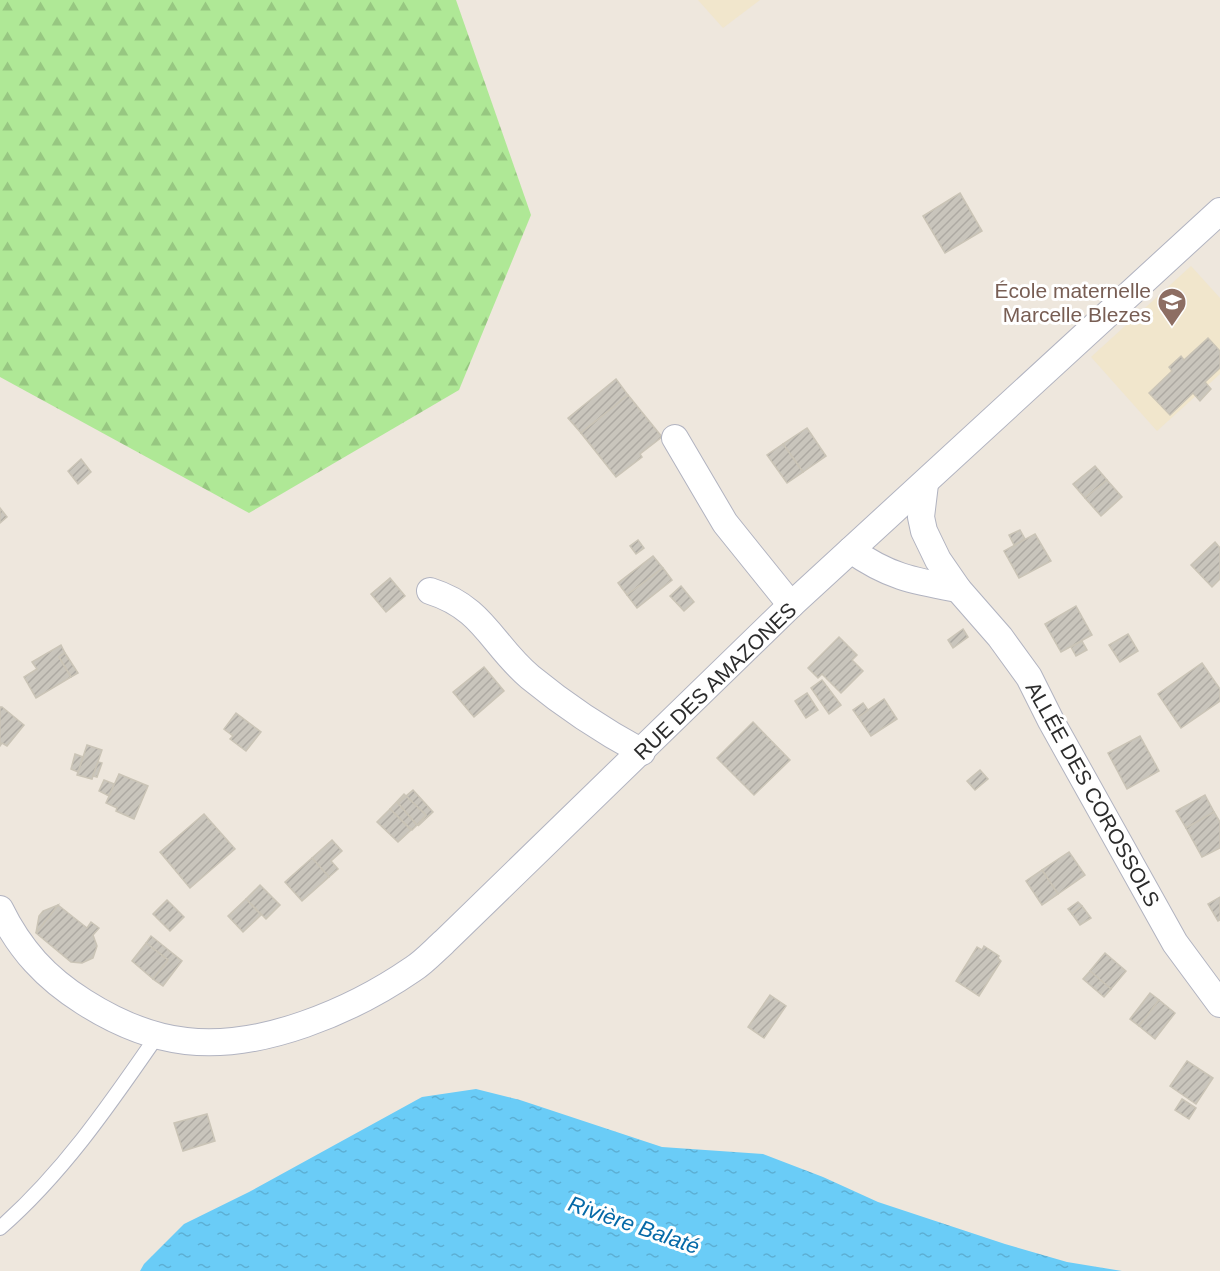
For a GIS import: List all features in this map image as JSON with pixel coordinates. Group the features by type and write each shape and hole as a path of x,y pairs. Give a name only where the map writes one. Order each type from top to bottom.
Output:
{"street":[{"name":"RUE DES AMAZONES","path":"0,909 23,947 40,969 64,989 124,1024 157,1036 203,1042 256,1037 288,1030 342,1009 379,990 414,969 444,942 791,605 1220,211"},
{"path":"675,438 725,523 791,605"},
{"name":"ALLÉE DES COROSSOLS","path":"925,484 921,504 924,531 938,560 958,589 1000,637 1029,677 1051,722 1175,943 1220,1004"},
{"path":"851,550 879,569 894,575 958,589"},
{"path":"430,591 447,596 470,610 507,654 530,676 619,740 642,752"}],"lane":[{"path":"0,1228 24,1207 73,1153 157,1036"}],"shaded area":[{"path":"698,0 760,0 723,28"},
{"name":"École maternelle Marcelle Blezes","path":"1191,266 1220,298 1220,374 1157,431 1091,357"}],"green space":[{"path":"0,0 456,0 531,215 459,390 249,513 0,377"}],"water":[{"name":"Rivière Balaté","path":"476,1089 520,1100 662,1147 763,1154 823,1177 878,1202 1005,1244 1067,1262 1122,1271 140,1271 144,1264 184,1224 249,1192 422,1097"}],"building":[{"path":"960,193 982,231 945,253 923,216"},
{"path":"1208,338 1220,351 1220,368 1205,382 1211,389 1200,401 1193,393 1170,415 1149,393 1172,371 1169,367 1181,356 1184,360"},
{"path":"616,379 628,395 581,433 568,418"},
{"path":"628,395 662,437 640,454 642,457 616,477 581,433"},
{"path":"807,428 826,456 803,472 783,444"},
{"path":"783,444 803,472 787,483 767,455"},
{"path":"81,459 91,472 78,484 68,471"},
{"path":"1095,466 1107,480 1085,498 1073,484"},
{"path":"1107,480 1122,497 1101,516 1085,498"},
{"path":"0,508 7,517 0,523"},
{"path":"1020,530 1025,539 1014,545 1009,535"},
{"path":"1035,534 1051,561 1019,578 1004,551"},
{"path":"638,540 644,548 636,554 630,546"},
{"path":"1215,542 1220,548 1220,579 1212,587 1191,565"},
{"path":"653,556 663,568 627,595 618,583"},
{"path":"663,568 672,580 637,608 627,595"},
{"path":"390,578 405,596 386,612 371,594"},
{"path":"681,586 694,602 684,611 670,596"},
{"path":"1076,606 1092,635 1061,652 1045,624"},
{"path":"963,629 968,637 953,648 948,640"},
{"path":"1128,634 1138,651 1120,662 1109,645"},
{"path":"839,637 857,655 852,660 863,671 841,693 822,674 818,678 808,668"},
{"path":"1082,641 1087,650 1076,656 1071,647"},
{"path":"61,645 65,653 59,657 71,677 36,698 24,677 37,669 32,662"},
{"path":"65,653 78,673 71,677 59,657"},
{"path":"1202,663 1220,689 1220,701 1181,728 1158,694"},
{"path":"484,667 504,691 474,717 453,692"},
{"path":"822,680 841,705 829,714 811,688"},
{"path":"807,693 818,710 806,718 795,701"},
{"path":"884,699 897,719 871,736 858,717"},
{"path":"863,703 868,710 858,717 853,710"},
{"path":"0,707 24,725 7,746 2,743 0,746"},
{"path":"236,713 261,732 246,751 230,739 233,736 224,729"},
{"path":"753,722 790,760 754,795 717,758"},
{"path":"1140,736 1159,771 1127,789 1108,753"},
{"path":"87,745 102,750 92,779 77,775"},
{"path":"75,754 83,757 78,772 71,769"},
{"path":"98,762 102,763 97,777 93,776"},
{"path":"980,770 988,779 975,790 967,781"},
{"path":"119,774 148,786 134,819 116,811 117,808 106,803"},
{"path":"104,780 114,784 109,796 99,791"},
{"path":"413,790 433,812 418,826 426,815 406,796"},
{"path":"404,794 406,796 398,803 417,825 412,830 390,809"},
{"path":"1205,795 1214,812 1186,828 1176,811"},
{"path":"406,796 426,815 417,825 398,803"},
{"path":"390,809 411,830 398,842 377,822"},
{"path":"1214,812 1220,822 1220,848 1202,857 1186,828"},
{"path":"204,814 235,849 190,888 160,852"},
{"path":"332,840 342,851 331,861 338,869 329,877 312,858"},
{"path":"1069,852 1085,875 1058,894 1042,870"},
{"path":"312,858 329,877 302,901 285,882"},
{"path":"1042,870 1058,894 1042,905 1026,881"},
{"path":"260,885 280,905 266,919 246,899"},
{"path":"1220,897 1220,920 1218,921 1208,904"},
{"path":"246,899 261,915 243,932 228,916"},
{"path":"167,900 184,917 170,931 153,914"},
{"path":"1078,902 1082,906 1072,914 1068,909"},
{"path":"58,905 87,928 91,922 99,928 93,935 97,946 93,958 82,963 71,962 36,933"},
{"path":"58,905 36,933 39,916 43,911"},
{"path":"1082,906 1091,918 1080,925 1072,914"},
{"path":"151,936 182,961 163,986 153,979 168,960 146,943"},
{"path":"146,943 168,960 153,979 132,961"},
{"path":"984,946 999,956 1001,961 979,996 956,981 977,947 982,950"},
{"path":"1105,953 1126,971 1111,989 1090,971"},
{"path":"1090,971 1111,989 1104,997 1083,979"},
{"path":"1150,993 1159,1000 1139,1026 1130,1019"},
{"path":"770,995 786,1006 764,1038 748,1027"},
{"path":"1159,1000 1175,1013 1155,1039 1139,1026"},
{"path":"1187,1061 1213,1078 1196,1104 1170,1086"},
{"path":"1182,1099 1196,1108 1189,1119 1175,1110"},
{"path":"207,1114 215,1141 183,1151 174,1123"}],"place":[{"name":"École maternelle Marcelle Blezes","path":"1172,328"}]}
